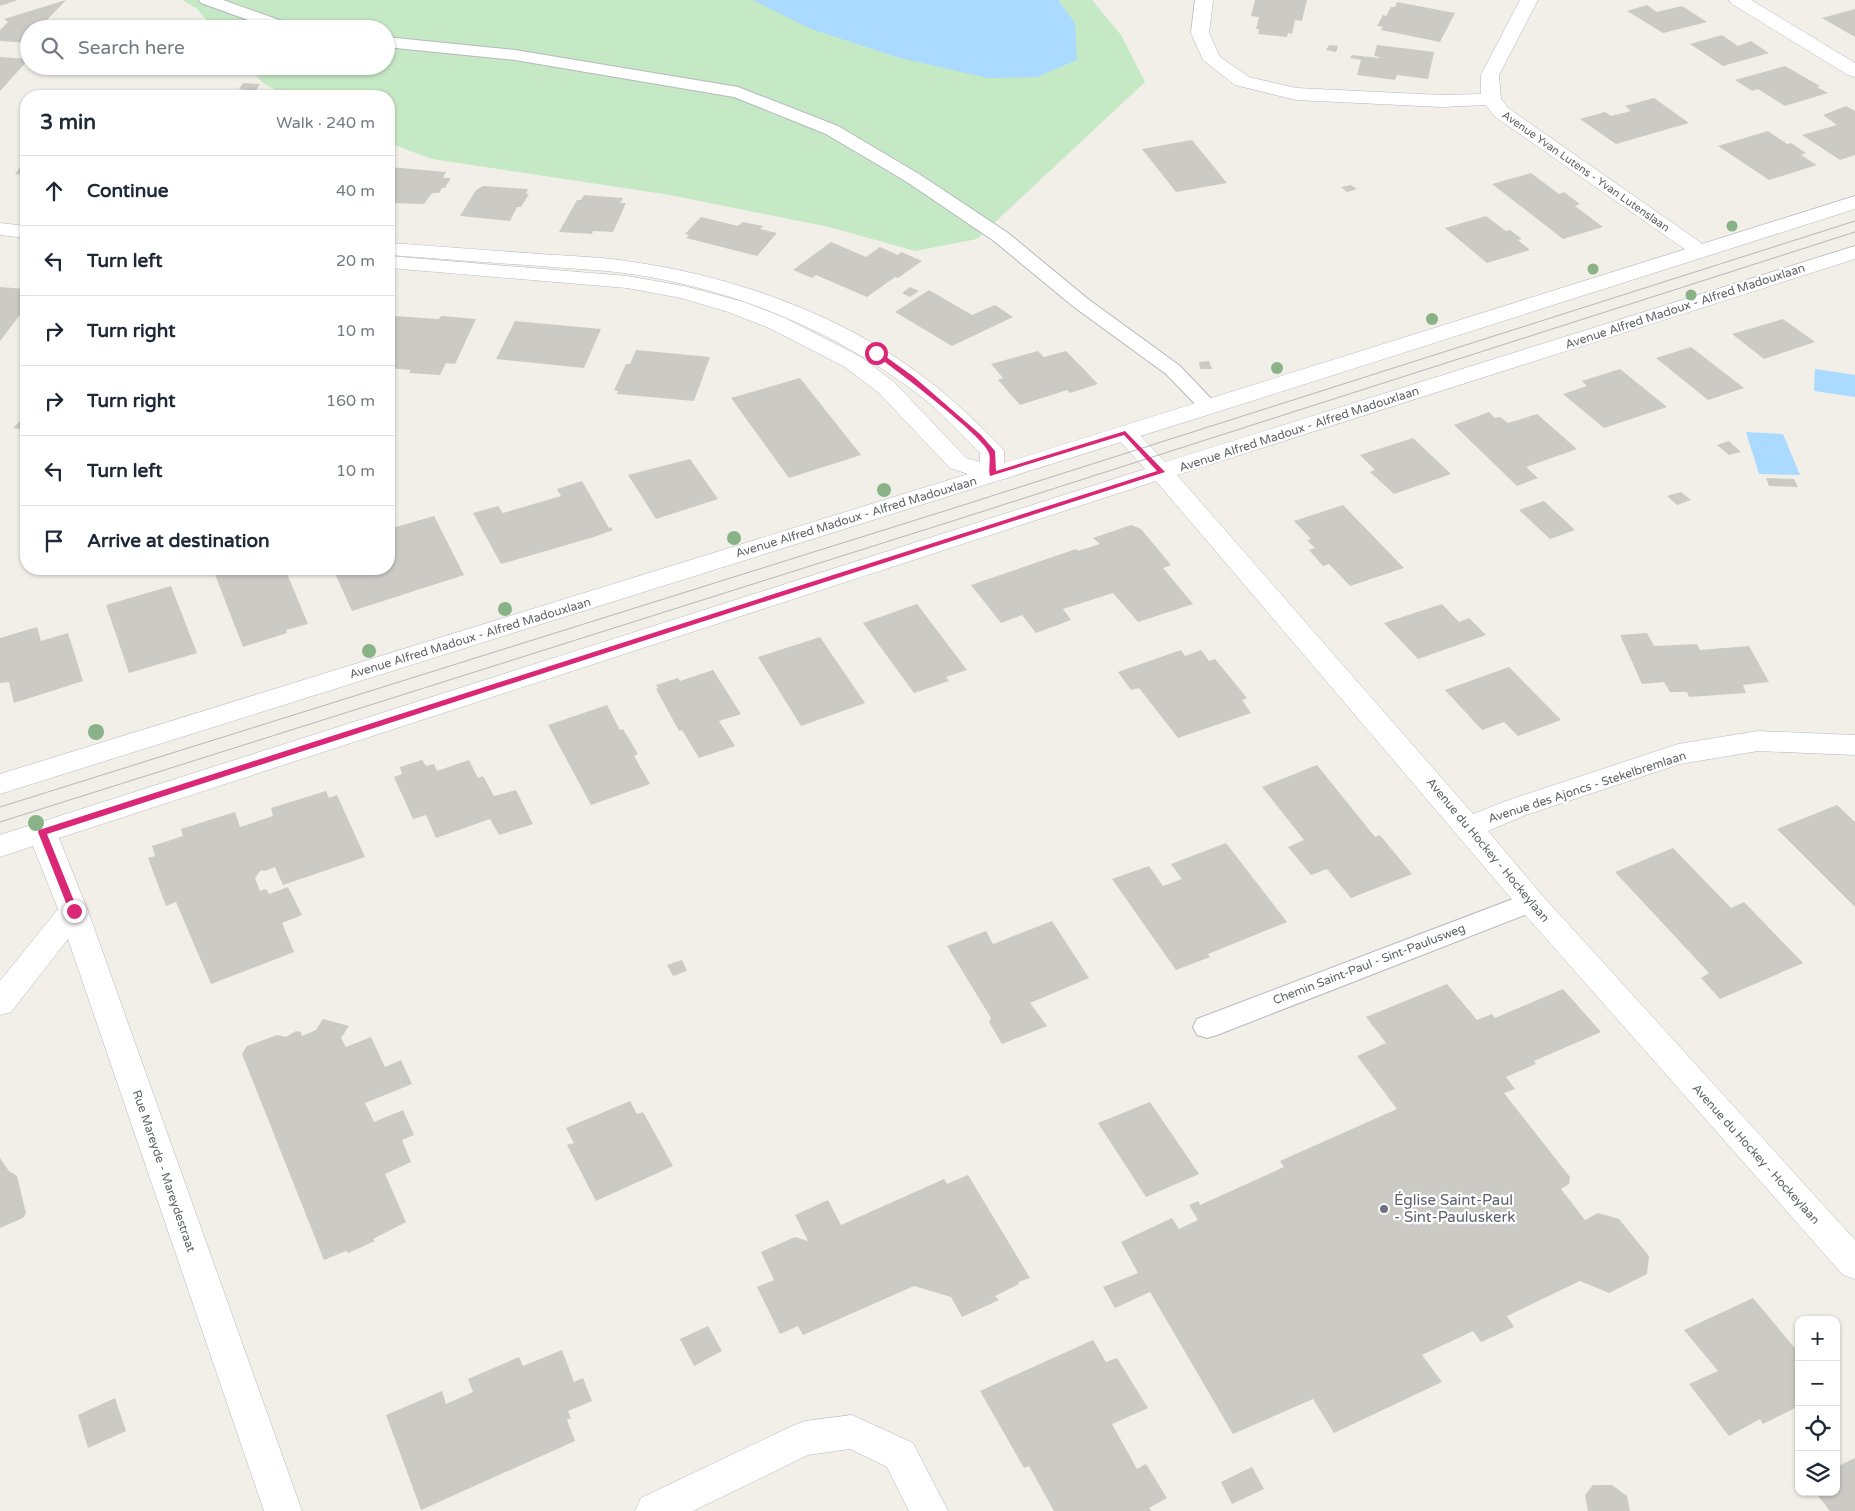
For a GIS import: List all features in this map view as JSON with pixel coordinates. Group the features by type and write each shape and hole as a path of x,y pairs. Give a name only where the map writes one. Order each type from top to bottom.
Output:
{"street":[{"path":"1204,0 1200,33 1212,60 1242,81 1296,94 1442,101 1491,99 1490,75 1529,0"},
{"path":"1738,0 1855,71"},
{"name":"Avenue Yvan Lutens - Yvan Lutenslaan","path":"1491,99 1501,112 1700,251"},
{"name":"Avenue Alfred Madoux - Alfred Madouxlaan","path":"0,784 1209,407 1855,202"},
{"path":"0,217 20,219"},
{"path":"0,230 20,232"},
{"path":"395,249 635,268 696,281 750,296 794,312 876,353 912,378 979,437 992,451 992,474 958,462 887,388 853,362 776,323 736,307 684,292 627,282 395,263"},
{"name":"Avenue Alfred Madoux - Alfred Madouxlaan","path":"0,846 1162,472 1855,252"},
{"name":"Avenue du Hockey - Hockeylaan","path":"1125,433 1162,472 1531,902 1855,1264"},
{"name":"Avenue des Ajoncs - Stekelbremlaan","path":"1468,827 1516,808 1678,754 1758,741 1855,746"},
{"name":"Rue Mareyde - Mareydestraat","path":"42,832 74,911 283,1511"},
{"path":"0,1002 74,911"},
{"path":"654,1511 805,1438 852,1432 900,1455 929,1511"}],"lane":[{"path":"207,0 264,20"},
{"path":"395,43 515,55 738,92 832,130 913,178 1000,237 1081,303 1173,370 1209,407"},
{"name":"Chemin Saint-Paul - Sint-Paulusweg","path":"1207,1027 1531,902"}],"green space":[{"path":"182,0 1092,0 1121,35 1145,82 977,239 915,251 829,227 670,195 432,159 395,145 395,90 276,90 263,83 256,75 395,75 395,20 206,20 196,8"}],"water":[{"path":"753,0 1058,0 1075,23 1077,60 1037,77 988,78 900,58 811,29"},
{"path":"1815,369 1855,375 1855,397 1814,391"},
{"path":"1746,432 1783,434 1800,475 1759,474"}],"building":[{"path":"0,0 18,0 0,6"},
{"path":"66,0 47,20 20,20 20,42 0,41 0,30 8,22 4,19"},
{"path":"1255,0 1307,0 1302,21 1295,20 1292,34 1288,33 1287,37 1258,34 1259,29 1256,29 1259,17 1251,16"},
{"path":"1397,2 1455,13 1440,42 1381,30 1383,27 1377,26 1383,15 1386,16 1391,7 1395,7"},
{"path":"1647,5 1657,12 1682,6 1707,22 1663,33 1627,11"},
{"path":"1855,9 1855,37 1822,18"},
{"path":"1722,35 1738,46 1751,41 1769,53 1723,66 1690,44"},
{"path":"1329,45 1338,46 1336,52 1326,50"},
{"path":"1377,45 1434,52 1428,79 1397,75 1395,80 1357,75 1361,60 1350,58 1352,55 1379,58 1374,56"},
{"path":"0,57 20,58 20,69 0,91"},
{"path":"1785,66 1820,86 1817,87 1828,93 1785,106 1758,89 1752,91 1735,80"},
{"path":"243,83 260,84 257,90 239,89"},
{"path":"1654,98 1689,123 1616,144 1580,119 1605,112 1611,116 1631,111 1625,106"},
{"path":"1846,106 1855,111 1855,155 1840,160 1802,135 1837,125 1823,115"},
{"path":"1768,131 1787,144 1791,143 1806,153 1801,155 1817,165 1769,180 1718,146"},
{"path":"1192,140 1227,183 1176,192 1142,149"},
{"path":"20,168 20,174 15,174"},
{"path":"395,168 446,172 443,178 451,178 445,188 442,188 439,193 432,193 424,204 395,203"},
{"path":"1531,173 1559,194 1564,192 1580,204 1575,206 1603,227 1563,239 1492,184"},
{"path":"1351,185 1357,189 1347,192 1341,187"},
{"path":"483,186 528,189 526,194 529,194 521,207 517,207 510,221 460,216 476,190"},
{"path":"584,195 623,198 620,203 626,203 613,232 593,231 592,234 559,232 577,200 581,200"},
{"path":"1486,216 1506,231 1510,230 1522,239 1518,240 1530,250 1487,263 1445,228"},
{"path":"701,217 738,226 743,222 763,226 760,229 777,233 757,256 686,238 689,235 685,234"},
{"path":"831,242 866,257 880,247 898,255 901,252 922,261 867,297 816,275 812,278 793,270"},
{"path":"0,287 20,289 20,315 0,341"},
{"path":"910,287 919,291 910,297 902,293"},
{"path":"929,290 972,315 995,305 1013,317 952,346 895,312"},
{"path":"395,316 438,319 442,316 476,319 455,364 446,363 440,375 409,373 411,370 395,369"},
{"path":"1783,319 1815,342 1764,359 1732,334"},
{"path":"515,321 601,329 584,368 496,359"},
{"path":"1691,347 1744,388 1708,400 1656,358"},
{"path":"636,350 710,357 694,401 617,394 618,391 614,390 626,364 630,364"},
{"path":"1038,351 1044,357 1066,351 1098,384 1070,393 1067,390 1020,405 998,380 1003,378 991,364"},
{"path":"1209,361 1212,369 1200,369 1199,362"},
{"path":"1620,369 1667,407 1604,428 1563,394 1587,386 1582,381"},
{"path":"800,378 861,455 789,478 731,398"},
{"path":"1489,412 1495,418 1500,417 1508,423 1537,414 1577,449 1526,467 1538,478 1517,486 1454,425"},
{"path":"20,421 20,429 13,428"},
{"path":"1413,438 1451,474 1394,494 1370,472 1375,470 1360,455"},
{"path":"1729,441 1741,452 1729,455 1717,445"},
{"path":"690,459 718,499 656,519 628,475"},
{"path":"1766,478 1794,479 1798,487 1769,486"},
{"path":"582,481 609,528 611,527 613,530 501,564 473,513 498,506 503,513 561,496 557,489"},
{"path":"1681,492 1691,500 1677,505 1667,496"},
{"path":"1544,501 1575,530 1550,539 1519,510"},
{"path":"1343,505 1404,568 1350,586 1329,564 1323,566 1309,550 1315,548 1307,540 1311,539 1294,521"},
{"path":"434,516 464,575 352,611 336,575 395,575 395,527"},
{"path":"1131,525 1141,529 1171,565 1163,568 1193,604 1138,622 1113,593 1063,609 1071,620 1036,633 1022,615 1001,623 971,585 1076,549 1078,551 1100,544 1093,538"},
{"path":"215,575 288,575 308,624 286,630 287,633 243,647"},
{"path":"171,586 197,653 129,673 106,605"},
{"path":"917,604 967,670 946,677 949,681 914,693 863,623"},
{"path":"1442,604 1459,622 1469,618 1486,635 1418,659 1384,623"},
{"path":"37,627 41,641 68,633 83,681 14,703 9,682 0,683 0,638"},
{"path":"1647,633 1654,646 1697,644 1700,650 1749,646 1769,682 1743,685 1746,693 1689,697 1687,692 1670,692 1664,682 1642,684 1620,635"},
{"path":"820,637 865,703 801,726 758,657"},
{"path":"1181,650 1185,656 1201,650 1209,661 1215,659 1247,698 1242,700 1251,713 1178,738 1139,688 1131,690 1118,672"},
{"path":"1509,667 1561,720 1518,736 1504,722 1482,730 1445,690"},
{"path":"713,670 741,714 719,721 735,746 699,758 682,730 679,731 656,689 658,688 656,685 678,678 680,681"},
{"path":"607,705 620,730 623,729 638,754 634,756 650,784 591,805 548,725"},
{"path":"422,760 426,766 434,764 437,771 469,760 478,778 483,776 494,796 516,790 533,824 499,835 490,819 436,838 426,815 413,819 394,777 402,774 400,767"},
{"path":"1317,765 1375,837 1380,835 1412,874 1351,898 1327,869 1311,875 1288,847 1304,840 1262,787"},
{"path":"326,791 329,798 337,795 365,857 283,885 275,867 265,871 261,870 255,878 260,891 266,889 269,894 288,887 302,915 282,923 294,952 211,984 176,902 166,906 148,858 155,856 152,846 183,836 181,829 235,812 240,827 273,816 271,808"},
{"path":"1837,805 1855,822 1855,907 1777,829"},
{"path":"1226,843 1287,922 1208,954 1210,957 1176,970 1112,879 1149,866 1163,886 1182,879 1171,864"},
{"path":"1673,848 1731,908 1744,902 1803,963 1720,999 1701,978 1709,973 1615,872"},
{"path":"1052,921 1089,978 1030,1003 1047,1026 1002,1044 989,1022 991,1018 947,946 986,931 993,944"},
{"path":"682,960 687,971 673,976 667,965"},
{"name":"Église Saint-Paul - Sint-Pauluskerk","path":"1447,984 1477,1020 1492,1014 1495,1018 1563,989 1601,1032 1534,1061 1536,1064 1506,1077 1515,1089 1504,1093 1570,1177 1569,1184 1561,1189 1585,1220 1598,1213 1619,1219 1649,1256 1647,1274 1609,1293 1580,1281 1507,1316 1514,1327 1481,1342 1473,1331 1422,1355 1442,1382 1334,1433 1313,1399 1233,1434 1150,1292 1115,1308 1103,1287 1138,1273 1121,1242 1172,1218 1179,1229 1198,1220 1189,1205 1198,1201 1200,1205 1284,1167 1280,1161 1397,1109 1357,1056 1386,1043 1366,1017"},
{"path":"323,1019 349,1026 341,1038 346,1047 371,1037 385,1067 401,1060 412,1084 365,1103 374,1122 403,1110 414,1135 402,1140 411,1162 385,1174 406,1222 373,1239 375,1241 348,1253 346,1251 324,1260 242,1054 247,1046 277,1035 286,1037 296,1031 301,1032 302,1036 316,1030"},
{"path":"630,1101 637,1114 643,1112 673,1166 596,1201 567,1145 574,1143 566,1128"},
{"path":"1150,1102 1199,1174 1146,1197 1098,1123"},
{"path":"0,1158 9,1171 17,1176 26,1213 23,1218 0,1228"},
{"path":"968,1175 1030,1278 1018,1282 1019,1284 995,1296 999,1300 962,1317 951,1297 914,1286 803,1335 798,1326 780,1334 757,1287 774,1280 761,1252 795,1237 808,1241 795,1215 828,1200 841,1225 944,1179 947,1184"},
{"path":"1753,1298 1795,1348 1795,1408 1763,1424 1760,1419 1729,1436 1689,1384 1718,1371 1684,1330"},
{"path":"708,1326 722,1351 694,1366 680,1339"},
{"path":"1093,1340 1106,1362 1117,1358 1148,1408 1112,1424 1137,1469 1146,1464 1167,1498 1149,1508 1151,1511 1054,1511 1029,1466 1024,1468 980,1391"},
{"path":"562,1350 574,1382 583,1378 592,1401 568,1411 571,1418 567,1420 575,1441 421,1510 386,1415 442,1391 446,1404 473,1392 468,1379 519,1357 523,1366"},
{"path":"115,1398 126,1431 88,1448 78,1415"},
{"path":"1855,1458 1855,1511 1830,1511 1818,1496 1840,1496 1840,1465"},
{"path":"1252,1467 1264,1489 1232,1504 1221,1482"},
{"path":"1593,1485 1612,1485 1627,1496 1630,1511 1588,1511 1585,1495"}],"tram line":[{"path":"0,807 954,508 1855,221"},
{"path":"0,822 962,518 1855,232"}],"place":[{"name":"Église Saint-Paul - Sint-Pauluskerk","path":"1384,1209"}],"route":[{"path":"74,911 42,832 1162,472 1125,433 992,474 992,451 979,437 912,378 876,353"}]}
